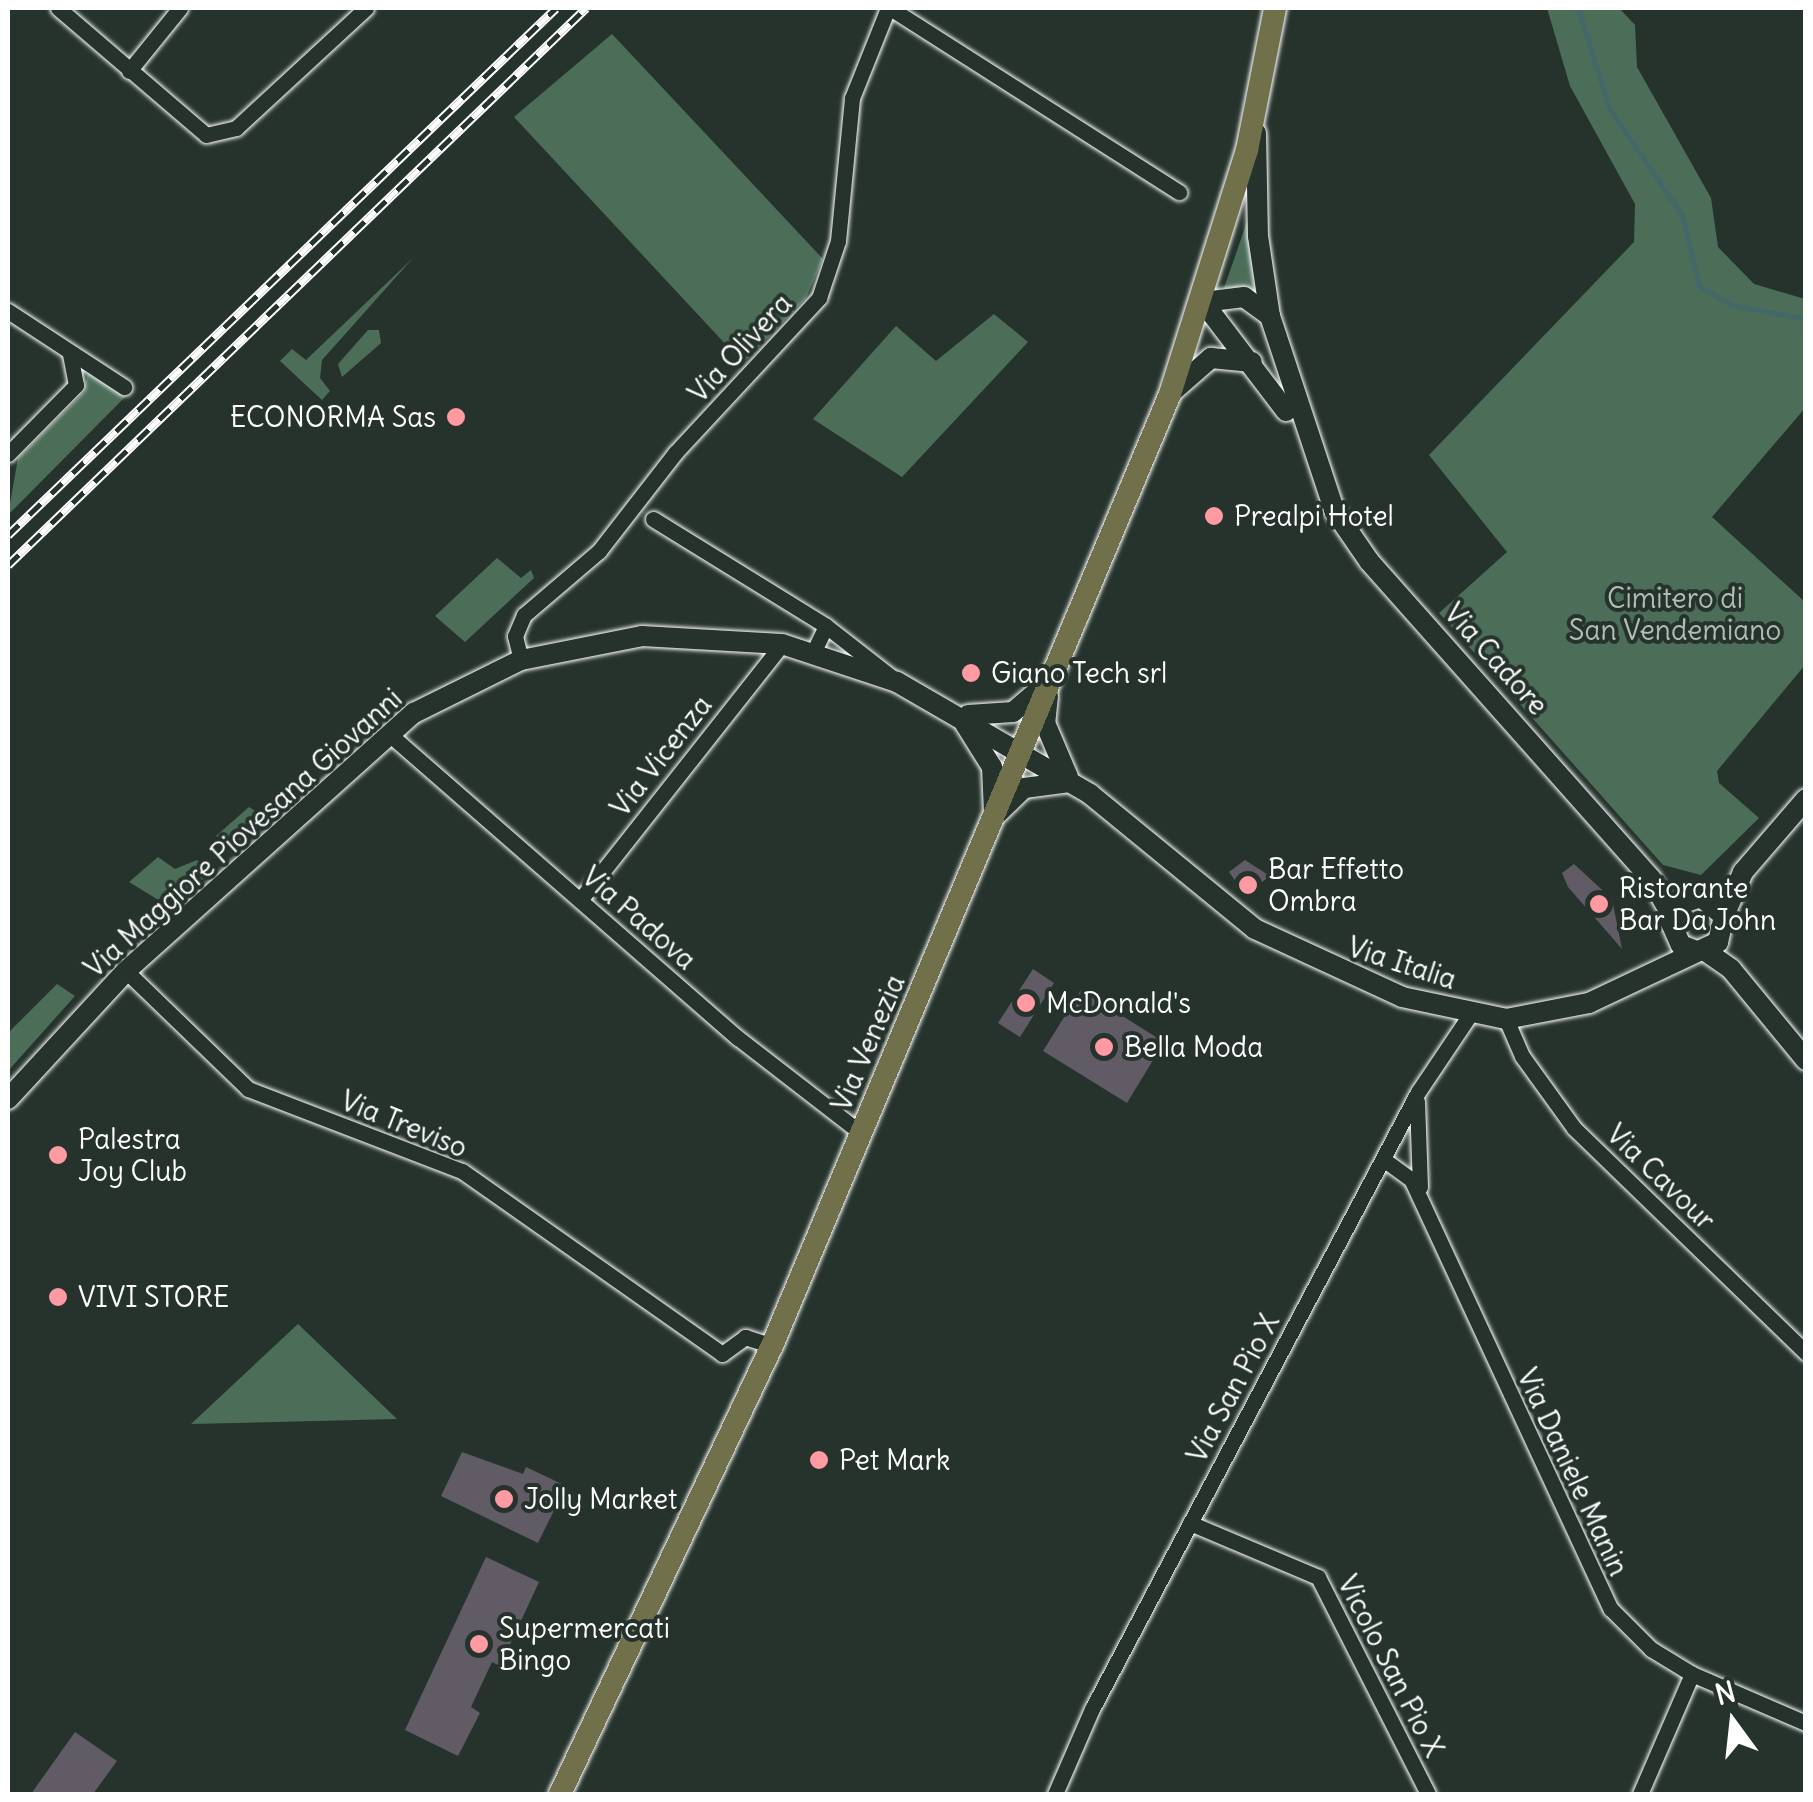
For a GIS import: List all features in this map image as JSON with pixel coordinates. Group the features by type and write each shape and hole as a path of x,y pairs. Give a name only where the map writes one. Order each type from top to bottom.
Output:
{"main road":[{"path":"1204,302 1256,108 1275,8"},
{"name":"Via Venezia","path":"560,1794 772,1346 1170,394 1204,302"}],"street":[{"path":"58,8 196,130 224,134 366,8"},
{"path":"129,71 180,8"},
{"name":"Via Olivera","path":"521,660 515,636 524,615 599,552 676,453 819,298 838,241 852,98 889,8 1179,192"},
{"path":"1256,108 1258,236 1270,316 1314,466"},
{"path":"1204,302 1244,297 1270,316"},
{"path":"1204,302 1261,369 1314,466"},
{"path":"8,311 124,386"},
{"path":"8,454 76,385 68,352"},
{"path":"1170,394 1220,355 1237,354 1261,369"},
{"name":"Via Cadore","path":"1314,466 1369,561 1651,880 1672,922 1701,951 1731,969"},
{"path":"653,519 826,626 898,682"},
{"path":"814,651 826,626"},
{"name":"Via Italia","path":"606,642 688,632 782,644 814,651 898,682 1022,748 1072,782 1280,944 1402,997 1506,1019 1588,1004 1646,973 1701,951"},
{"name":"Via Maggiore Piovesana Giovanni","path":"8,1099 126,971 388,733 452,690 521,660 606,642"},
{"name":"Via Vicenza","path":"580,900 782,644"},
{"name":"Via Italia","path":"953,712 1013,712 1054,674"},
{"name":"Via Italia","path":"1054,674 1045,723 1072,782"},
{"name":"Via Italia","path":"953,712 984,747 994,817"},
{"name":"Via Padova","path":"388,733 580,900 862,1134"},
{"path":"994,817 1024,788 1072,782"},
{"path":"1701,951 1723,926 1743,872 1806,799"},
{"path":"1646,973 1672,922 1695,898 1743,872"},
{"name":"Via Cadore","path":"1651,880 1695,898 1723,926"},
{"path":"1723,926 1731,969 1806,1060"},
{"name":"Via Treviso","path":"126,971 248,1088 462,1172 722,1354 744,1337 772,1346"},
{"name":"Via San Pio X","path":"1054,1794 1190,1522 1382,1159 1418,1092 1471,1013"},
{"name":"Via Cavour","path":"1506,1019 1522,1056 1574,1128 1806,1353"},
{"name":"Via Daniele Manin","path":"1418,1092 1415,1166 1423,1202"},
{"path":"1394,1139 1406,1143 1415,1166"},
{"name":"Via Daniele Manin","path":"1382,1159 1411,1179 1423,1202 1596,1586 1630,1630 1692,1674 1806,1722"},
{"name":"Vicolo San Pio X","path":"1190,1522 1318,1577 1428,1794"},
{"path":"1640,1794 1692,1674"}],"green space":[{"name":"Cimitero di San Vendemiano","path":"1547,8 1619,8 1635,25 1637,67 1711,198 1718,247 1754,284 1805,299 1805,408 1712,517 1805,602 1805,665 1717,771 1719,783 1759,818 1701,875 1663,865 1439,613 1507,552 1429,455 1634,242 1635,204 1570,86"},
{"path":"612,34 823,259 806,298 743,363 514,117"},
{"path":"1249,216 1257,292 1256,293 1224,288"},
{"path":"413,258 322,360 320,378 330,391 322,400 280,361 292,349 306,360"},
{"path":"994,314 1028,342 902,477 813,419 896,326 936,361"},
{"path":"368,330 379,330 381,343 342,377 338,364"},
{"path":"88,371 128,394 8,515 18,458 84,392"},
{"path":"497,558 521,578 531,570 534,578 465,642 435,616"},
{"path":"249,807 268,819 237,848 216,836"},
{"path":"158,857 175,869 197,860 212,871 132,943 122,937 160,901 129,882"},
{"path":"57,984 75,996 8,1071 8,1033"},
{"path":"298,1324 397,1419 191,1424"}],"building":[{"name":"Bar Effetto Ombra","path":"1245,860 1270,876 1245,895 1229,872"},
{"name":"Ristorante Bar Da John","path":"1574,864 1612,899 1622,949 1568,887 1562,873"},
{"name":"McDonald's","path":"1033,969 1054,983 1020,1037 998,1023"},
{"name":"Bella Moda","path":"1081,990 1164,1042 1127,1103 1043,1051"},
{"name":"Jolly Market","path":"462,1452 523,1474 526,1467 566,1486 538,1543 441,1496"},
{"name":"Supermercati Bingo","path":"486,1557 539,1582 500,1666 492,1662 471,1707 480,1713 458,1756 405,1730"},
{"path":"75,1732 117,1761 93,1794 31,1794"}],"waterway":[{"path":"1578,8 1609,108 1682,215 1699,286 1732,305 1806,319"}],"railway":[{"path":"8,535 556,8"},
{"path":"8,565 586,8"}],"place":[{"name":"ECONORMA Sas","path":"456,417"},
{"name":"Prealpi Hotel","path":"1214,516"},
{"name":"Giano Tech srl","path":"971,673"},
{"name":"Bar Effetto Ombra","path":"1248,885"},
{"name":"Ristorante Bar Da John","path":"1599,904"},
{"name":"McDonald's","path":"1026,1003"},
{"name":"Bella Moda","path":"1104,1047"},
{"name":"Palestra Joy Club","path":"58,1155"},
{"name":"VIVI STORE","path":"58,1297"},
{"name":"Pet Mark","path":"819,1460"},
{"name":"Jolly Market","path":"504,1499"},
{"name":"Supermercati Bingo","path":"479,1644"}]}
